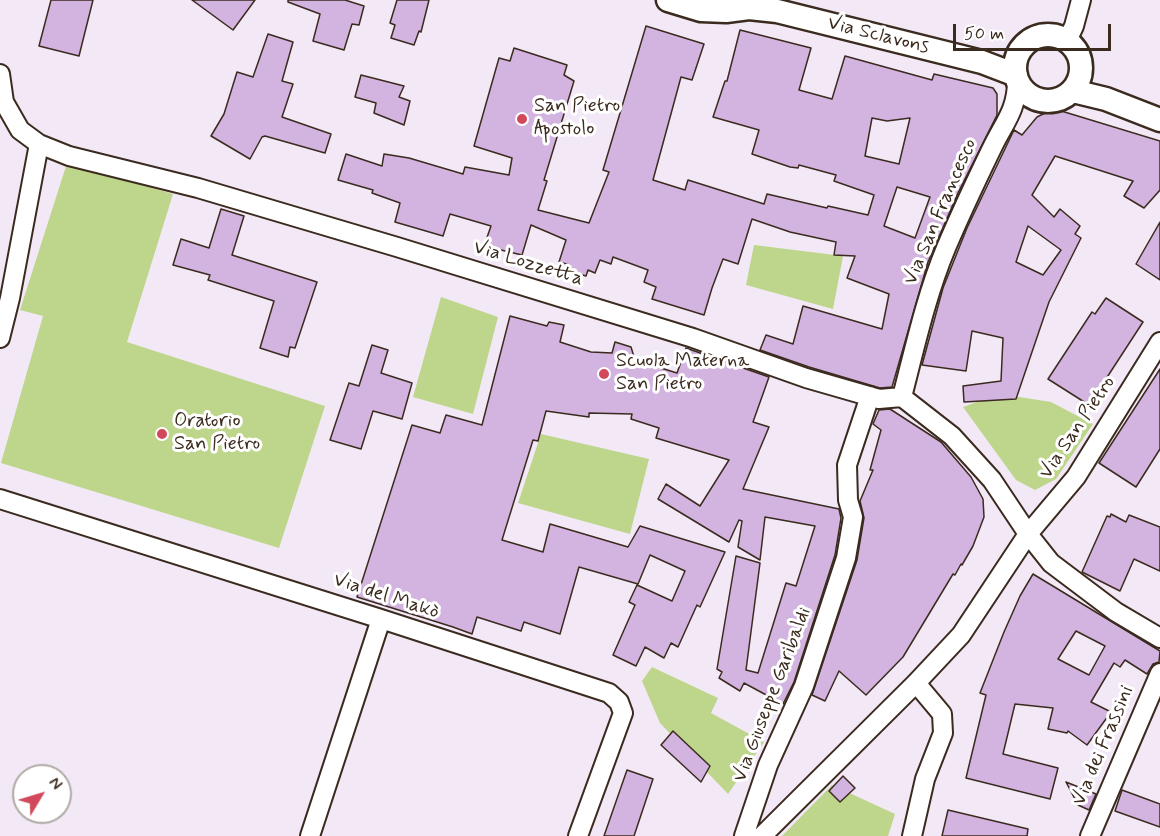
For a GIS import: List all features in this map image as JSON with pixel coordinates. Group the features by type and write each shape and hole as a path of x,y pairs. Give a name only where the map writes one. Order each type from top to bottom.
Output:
{"street":[{"name":"Via Sclavons","path":"668,0 701,10 726,11 749,8 777,11 1017,70 1027,42 1047,35 1057,36 1067,41"},
{"path":"1017,70 1022,90 1030,97 1041,101 1053,102 1077,81 1080,59 1075,49 1067,41 1081,0"},
{"name":"Via San Francesco","path":"902,397 922,320 945,250 992,146 1017,98 1017,70"},
{"name":"Via Lozzetta","path":"0,74 4,102 20,130 39,144 69,156 198,188 396,247 693,338 806,378 879,399 902,397"},
{"path":"1077,81 1106,99 1160,120"},
{"path":"0,127 20,130"},
{"path":"0,338 10,298 39,144"},
{"name":"Via San Pietro","path":"762,836 916,683 961,634 1028,534 1076,477 1160,342"},
{"name":"Via Giuseppe Garibaldi","path":"744,836 768,765 804,686 846,558 853,517 848,500 847,465 870,396"},
{"path":"902,397 952,436 992,480 1028,534 1051,563 1116,612 1160,638"},
{"name":"Via del Makò","path":"0,499 609,693 619,702 623,713 578,836"},
{"path":"310,836 381,619"},
{"name":"Via dei Frassini","path":"1090,836 1160,674"},
{"path":"912,836 925,779 943,733 942,714 916,683"}],"green space":[{"name":"Oratorio San Pietro","path":"67,163 173,194 127,342 325,406 279,548 1,463 43,316 20,310"},
{"path":"754,245 843,256 833,309 746,285"},
{"path":"441,297 498,317 473,414 413,397"},
{"path":"1000,394 1051,402 1093,424 1056,479 1035,490 1016,480 963,407"},
{"path":"541,434 649,459 630,534 518,503"},
{"path":"652,667 718,698 711,713 764,742 728,794 660,723 642,681"},
{"path":"832,785 895,814 888,836 782,836"}],"building":[{"path":"51,0 93,0 79,56 39,46"},
{"path":"192,0 255,0 233,30"},
{"path":"288,0 345,0 364,6 359,25 352,24 344,50 313,41 320,14 288,2"},
{"path":"397,0 429,0 421,32 419,31 414,45 391,38 395,25 390,23"},
{"path":"646,26 704,44 692,80 681,77 653,180 685,190 688,180 764,204 767,194 868,215 874,195 834,181 836,175 799,165 798,168 790,167 752,154 759,130 713,117 725,81 727,81 740,30 811,48 799,90 832,99 845,56 932,80 934,74 993,88 997,94 997,115 958,193 928,262 892,387 880,388 760,350 766,335 793,344 803,306 882,329 889,294 847,278 855,256 834,255 836,242 790,232 752,219 738,264 723,259 704,315 652,299 656,287 644,282 648,270 613,257 611,264 600,260 595,273 588,270 586,276 569,271 570,265 559,262 566,240 531,225 522,255 484,246 491,226 450,214 443,236 395,222 400,203 372,193 373,190 338,180 346,154 382,166 384,154 409,158 463,174 465,167 509,175 512,158 474,146 499,58 510,61 514,48 567,65 564,75 574,81 544,180 547,181 538,210 589,223 609,172 603,170","holes":["872,118 887,121 910,118 899,164 865,156","897,187 930,197 915,238 884,226"]},
{"path":"268,34 293,42 282,81 293,84 282,117 331,134 325,153 265,136 262,137 250,159 211,136 224,114 237,72 253,77"},
{"path":"361,75 404,86 399,97 410,101 404,125 374,113 376,103 355,97"},
{"path":"1058,110 1160,141 1160,190 1144,208 1124,196 1133,181 1055,156 1032,195 1054,217 1060,209 1080,226 1075,234 1081,238 1049,302 1016,399 964,402 963,386 1001,381 1003,338 972,331 966,371 922,365 943,288 967,228 1014,130 1022,135 1037,117","holes":["1028,226 1061,250 1043,275 1016,262"]},
{"path":"221,209 244,216 232,255 317,282 295,348 290,347 288,357 260,348 274,301 208,280 210,275 173,265 181,239 209,248"},
{"path":"1160,222 1160,280 1136,264"},
{"path":"1106,298 1143,322 1089,405 1048,379 1092,312 1095,314"},
{"path":"510,316 547,326 549,322 564,325 560,342 591,352 612,353 615,342 631,347 635,360 677,373 686,348 769,377 753,422 769,427 743,489 839,509 841,518 835,555 794,682 783,704 744,683 740,691 719,678 722,672 717,669 736,556 760,563 746,670 758,673 786,583 796,586 815,526 765,517 760,560 738,547 742,521 739,520 729,542 658,499 666,484 700,506 729,460 656,438 659,428 631,419 632,414 589,413 589,417 546,411 538,441 533,440 502,540 543,552 550,524 628,547 640,526 725,552 700,607 697,605 678,647 671,643 664,658 645,647 636,666 613,655 635,605 629,602 637,585 672,601 685,571 650,555 638,584 579,567 560,634 524,622 521,631 477,617 472,634 357,597 412,425 440,433 446,415 482,425"},
{"path":"372,345 388,350 381,373 412,383 402,419 373,411 361,449 330,440 349,383 359,386"},
{"path":"1160,369 1160,449 1136,487 1099,463"},
{"path":"890,409 941,442 971,477 983,499 984,517 973,546 955,575 953,574 903,657 866,695 839,671 825,701 812,695 857,560 864,518 860,501 873,470 870,470 881,430 873,424 879,410"},
{"path":"1111,514 1126,522 1129,515 1160,527 1160,571 1134,559 1120,591 1082,572 1107,516 1110,517"},
{"path":"1033,574 1160,651 1159,662 1153,664 1147,674 1125,660 1120,667 1114,663 1091,702 1111,712 1087,745 1068,731 1067,733 1048,729 1053,708 1015,704 1003,754 1058,768 1050,799 966,778 986,695 980,693 1020,596","holes":["1076,631 1105,646 1089,675 1058,659"]},
{"path":"673,731 710,766 701,782 661,745"},
{"path":"627,770 653,779 634,836 604,836"},
{"path":"843,776 855,788 840,802 829,791"},
{"path":"1066,782 1096,794 1089,810 1078,805"},
{"path":"1122,790 1160,804 1160,827 1115,811"},
{"path":"948,810 1028,829 1027,836 942,836"}],"place":[{"name":"San Pietro Apostolo","path":"522,119"},
{"name":"Scuola Materna San Pietro","path":"604,374"},
{"name":"Oratorio San Pietro","path":"162,434"}]}
